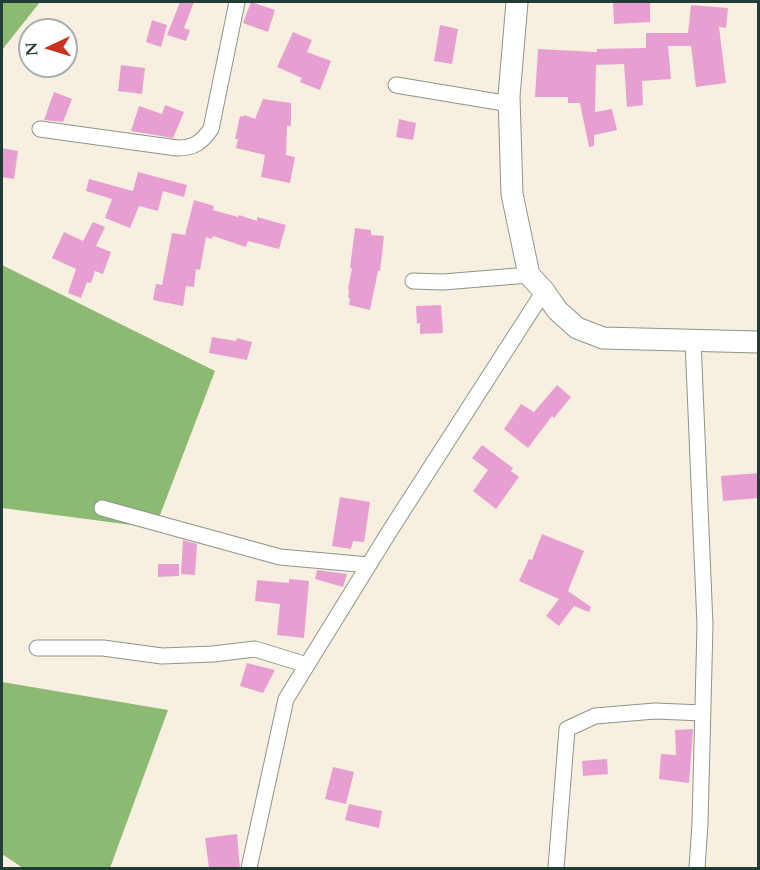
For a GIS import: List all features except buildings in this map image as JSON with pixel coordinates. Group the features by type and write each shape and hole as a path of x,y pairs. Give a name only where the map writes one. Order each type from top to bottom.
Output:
{"street":[{"path":"40,129 177,148 191,148 202,141 211,129 237,2"},
{"path":"517,2 510,104 512,194 529,275 557,310 577,328 603,338 759,342"},
{"path":"396,85 510,104"},
{"path":"413,281 443,282 529,275"},
{"path":"249,868 286,699 544,291"},
{"path":"693,340 705,626 697,868"},
{"path":"102,508 280,557 369,565"},
{"path":"36,648 103,648 162,656 255,649 307,666"},
{"path":"556,868 567,729 595,716 655,711 703,713"}],"green space":[{"path":"2,2 40,2 27,18 18,18 18,30 2,50"},
{"path":"2,265 215,371 155,528 2,508"},
{"path":"2,682 168,710 110,868 23,868 2,854"}]}
